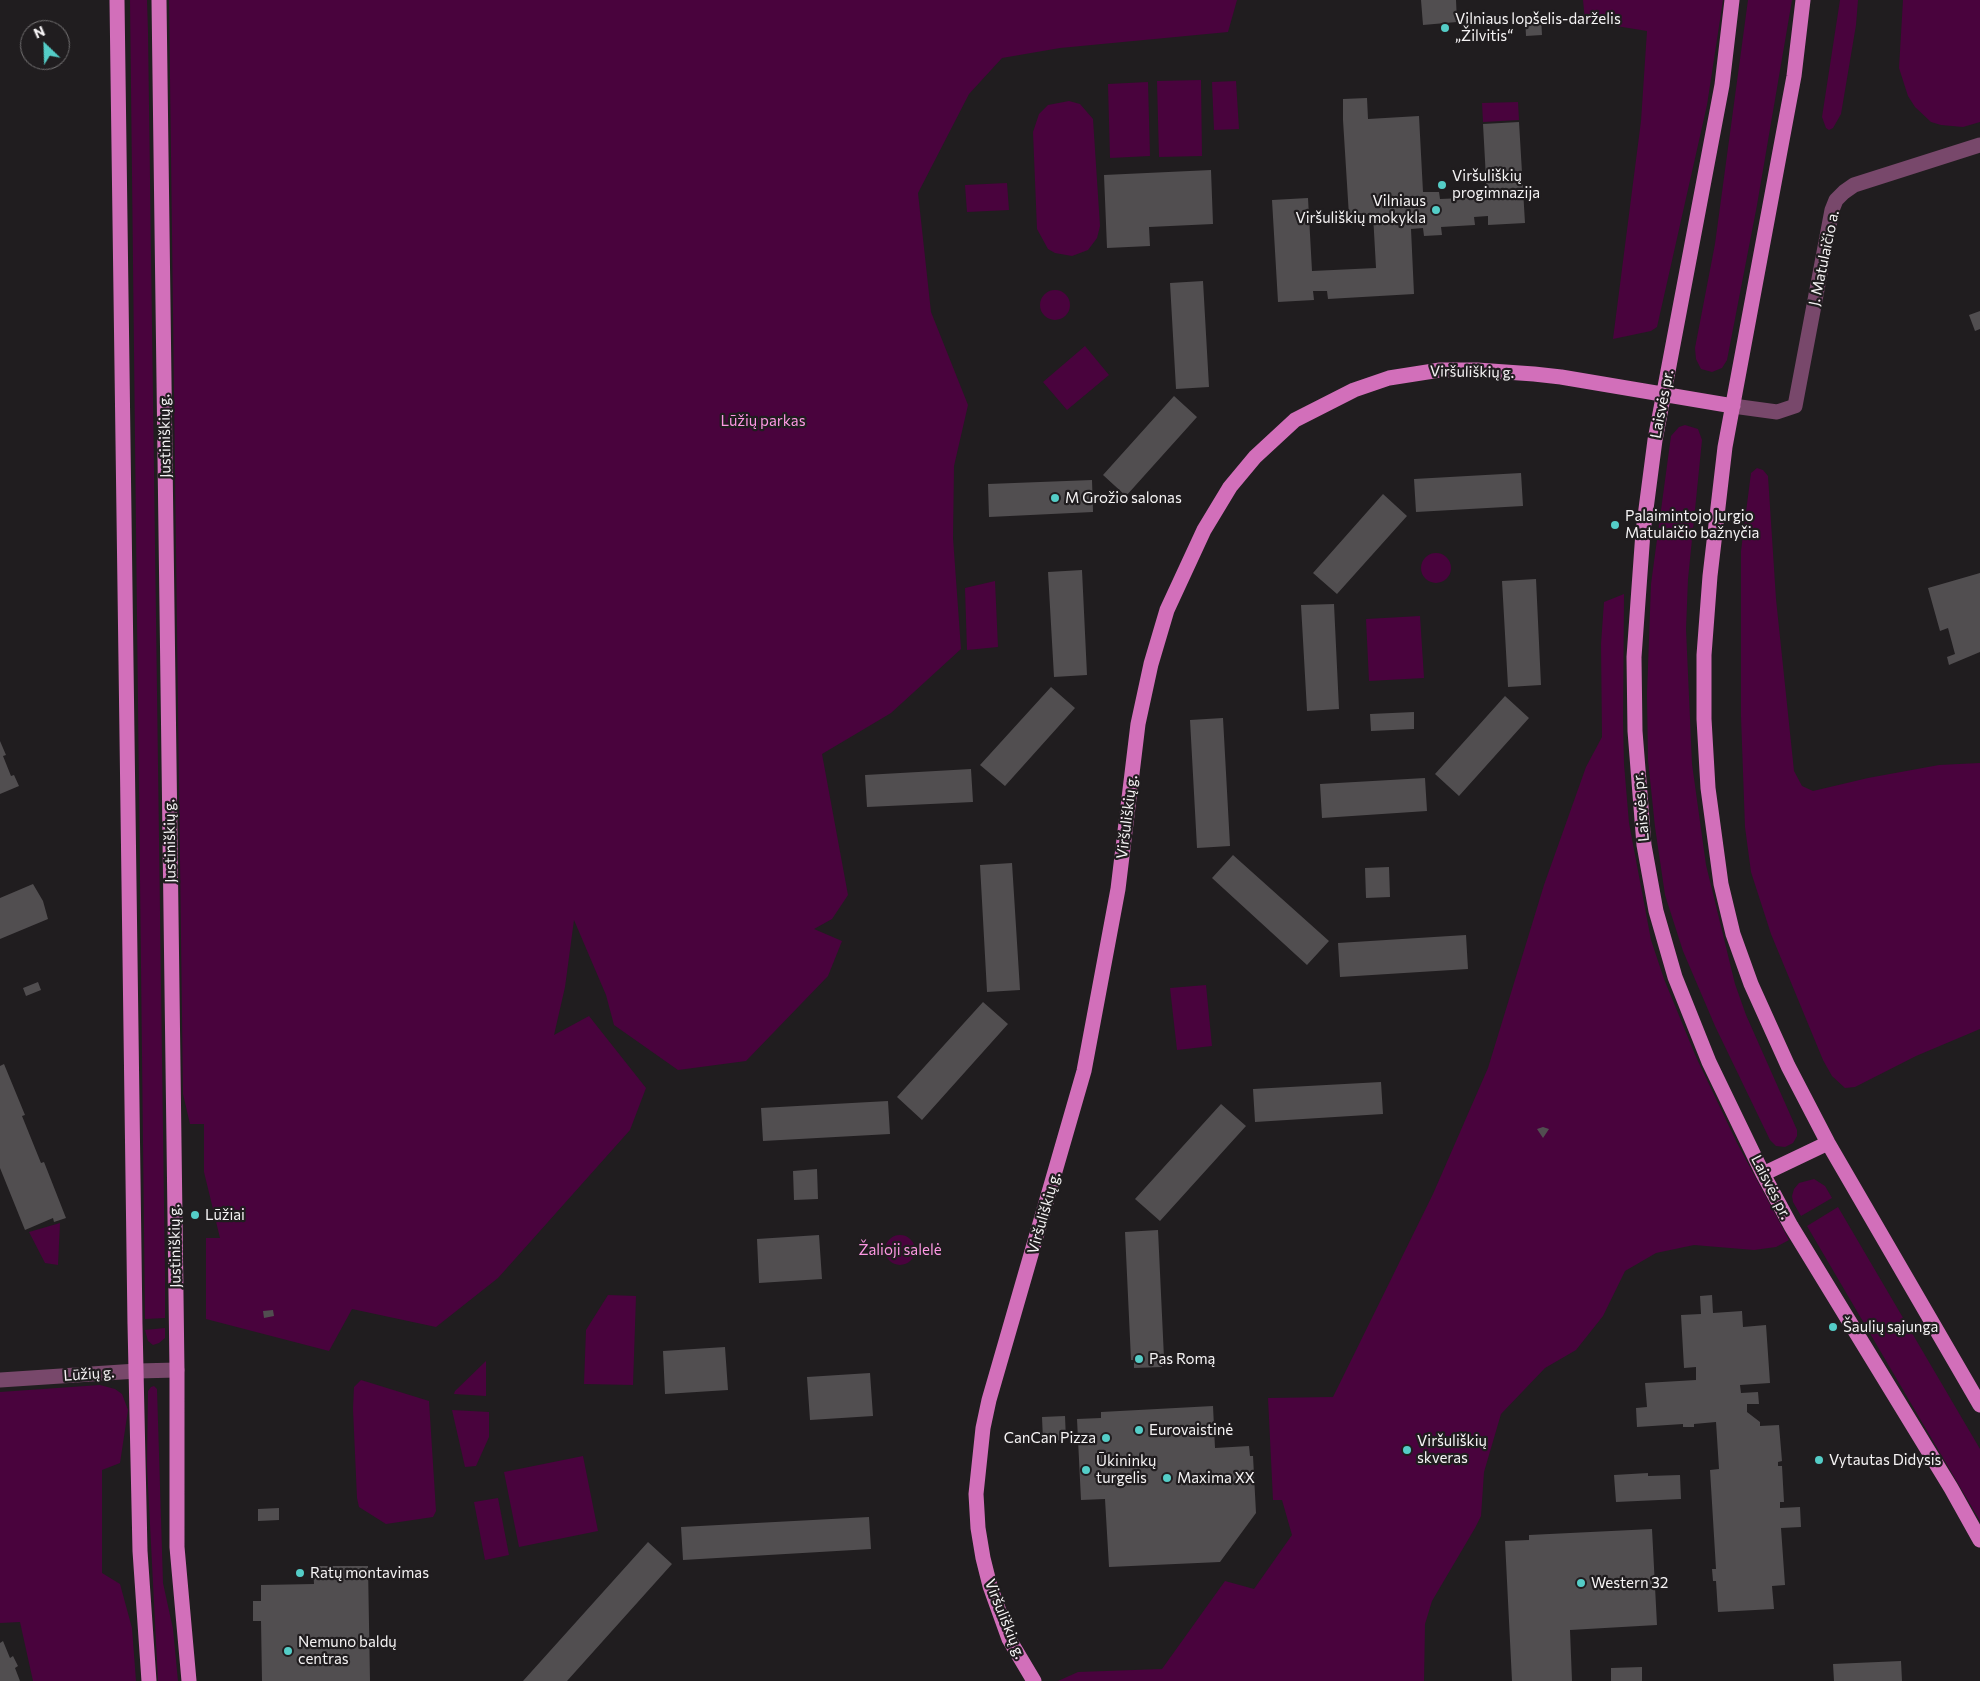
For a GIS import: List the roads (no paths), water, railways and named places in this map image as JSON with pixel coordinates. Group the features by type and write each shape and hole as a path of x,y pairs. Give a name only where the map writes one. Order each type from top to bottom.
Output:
{"main road":[{"path":"117,0 140,1551 149,1681"},
{"name":"Justiniškių g.","path":"159,0 178,1370 177,1547 188,1681"},
{"name":"Laisvės pr.","path":"1732,0 1722,85 1655,440 1643,532 1634,656 1635,731 1644,845 1656,911 1675,977 1709,1062 1763,1174 1791,1226 1951,1488 1980,1540"},
{"path":"1803,0 1794,76 1725,448 1710,576 1704,654 1704,719 1708,788 1721,884 1733,934 1751,984 1792,1074 1828,1143 1980,1405"},
{"name":"Viršuliškių g.","path":"1034,1681 1009,1639 990,1586 983,1558 976,1494 983,1428 989,1400 1084,1071 1118,889 1138,724 1151,664 1168,610 1204,530 1230,487 1248,465 1294,420 1354,390 1389,378 1432,371 1477,370 1561,377 1664,396 1732,406"},
{"path":"1763,1174 1828,1143"}],"street":[{"name":"J. Matulaičio a.","path":"1732,406 1777,412 1795,406 1832,210 1836,200 1854,185 1980,145"},
{"name":"Lūžių g.","path":"0,1380 178,1370"}],"place":[{"name":"Vilniaus lopšelis-darželis „Žilvitis“","path":"1445,28"},
{"name":"Viršuliškių progimnazija","path":"1442,185"},
{"name":"Vilniaus Viršuliškių mokykla","path":"1436,210"},
{"name":"M Grožio salonas","path":"1055,498"},
{"name":"Palaimintojo Jurgio Matulaičio bažnyčia","path":"1615,525"},
{"name":"Lūžiai","path":"195,1215"},
{"name":"Šaulių sąjunga","path":"1833,1327"},
{"name":"Pas Romą","path":"1139,1359"},
{"name":"Eurovaistinė","path":"1139,1430"},
{"name":"CanCan Pizza","path":"1106,1438"},
{"name":"Viršuliškių skveras","path":"1407,1450"},
{"name":"Vytautas Didysis","path":"1819,1460"},
{"name":"Ūkininkų turgelis","path":"1086,1470"},
{"name":"Maxima XX","path":"1167,1478"},
{"name":"Ratų montavimas","path":"300,1573"},
{"name":"Western 32","path":"1581,1583"},
{"name":"Nemuno baldų centras","path":"288,1651"}],"park label":[{"name":"Lūžių parkas","path":"763,421"},
{"name":"Žalioji salelė","path":"900,1250"}]}
